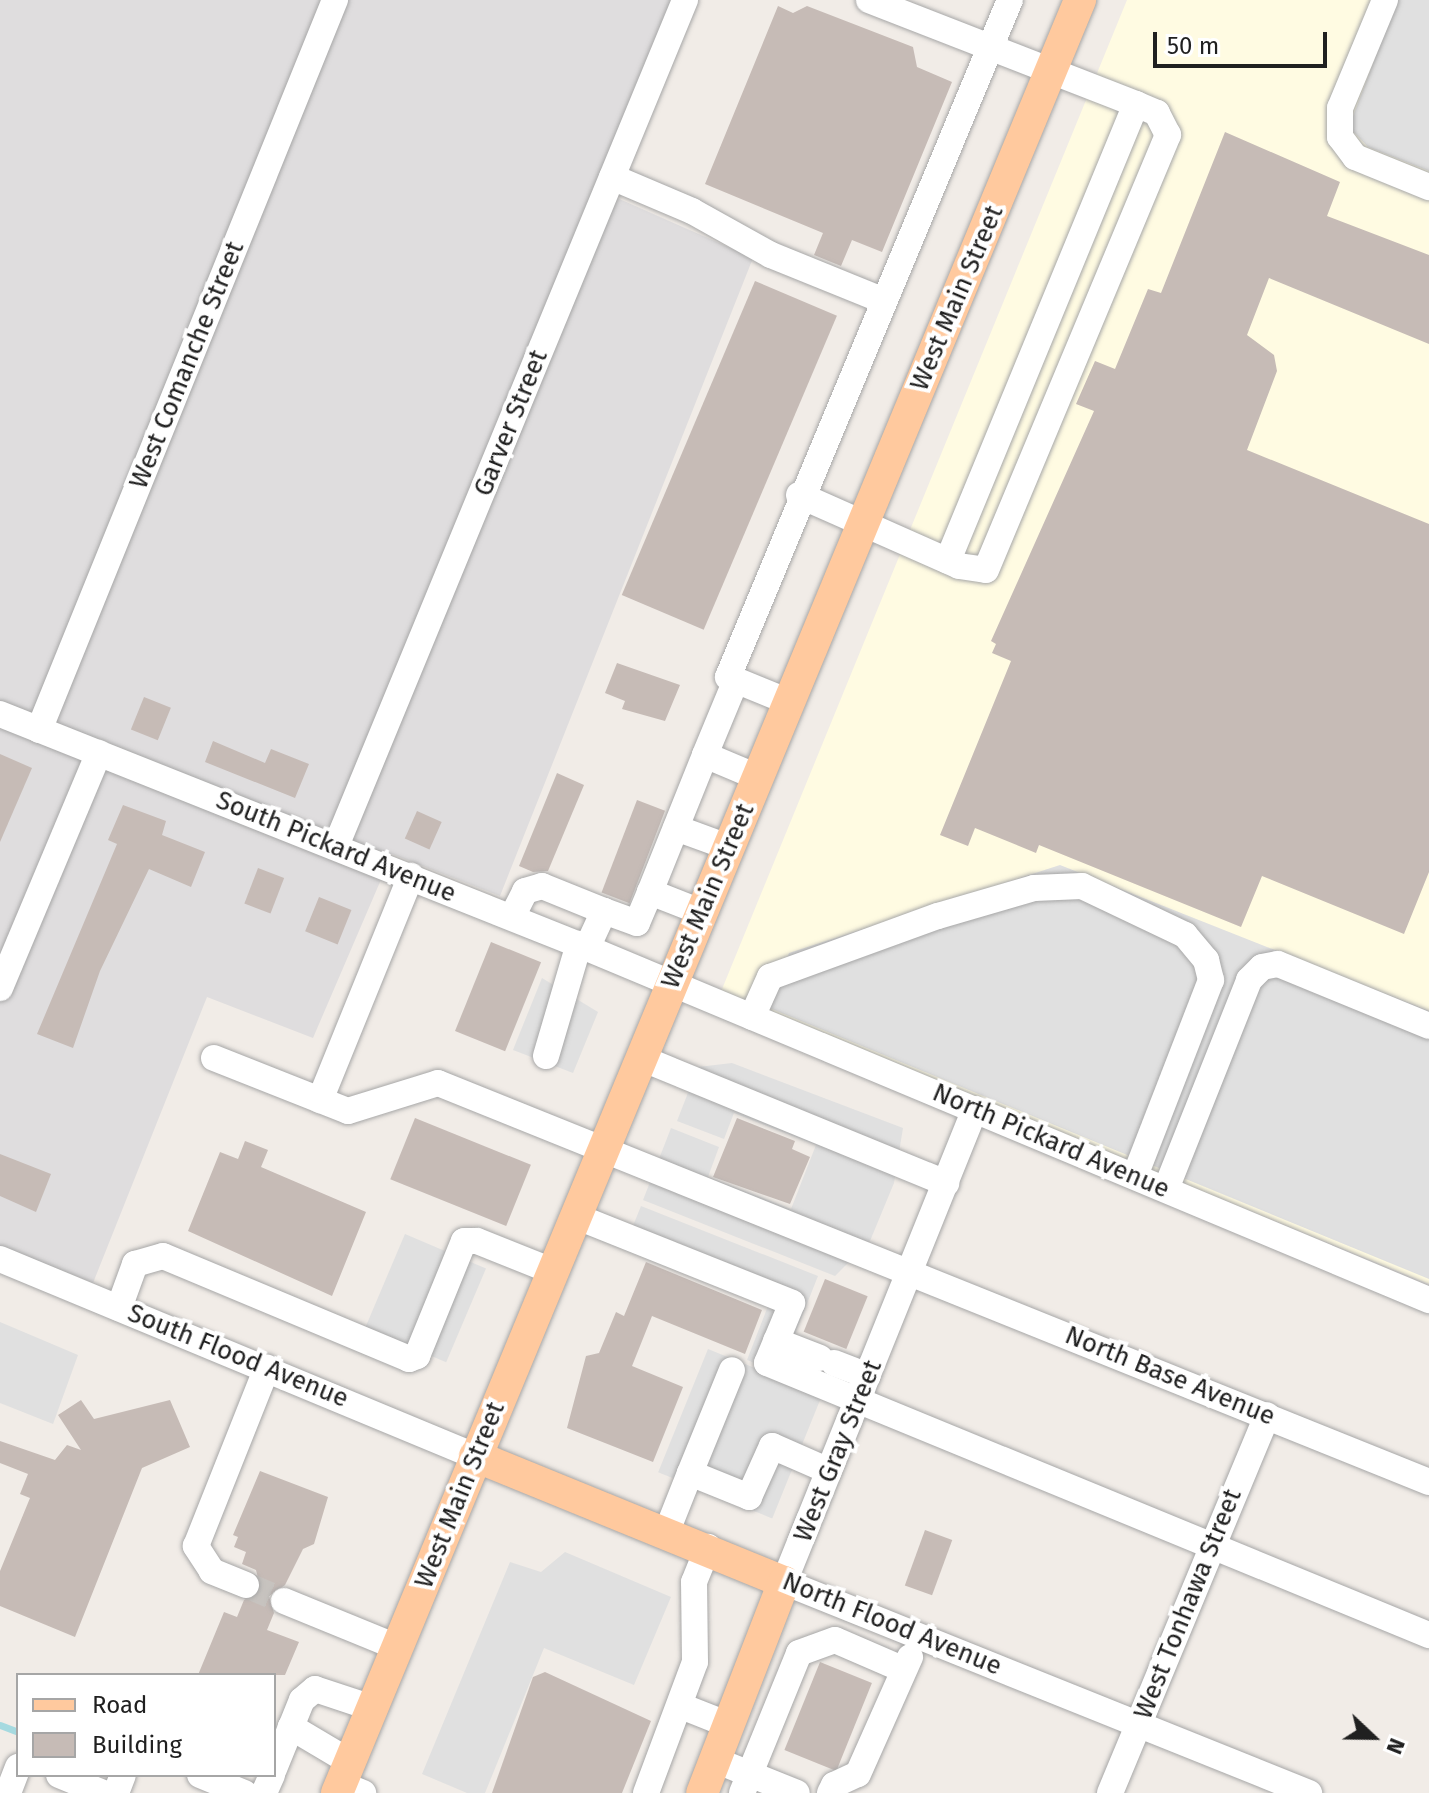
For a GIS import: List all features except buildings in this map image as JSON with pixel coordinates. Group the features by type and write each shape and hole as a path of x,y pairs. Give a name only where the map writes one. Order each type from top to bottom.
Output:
{"main road":[{"name":"West Main Street","path":"348,1783 372,1708 475,1456 1080,0"},
{"name":"North Flood Avenue","path":"475,1456 708,1547 784,1582"},
{"name":"West Gray Street","path":"702,1793 784,1582"}],"street":[{"name":"West Comanche Street","path":"39,730 335,0"},
{"name":"Garver Street","path":"336,846 685,0"},
{"path":"799,495 948,561 986,570 1168,135 1164,118 1136,104 1052,67 989,49 869,0"},
{"path":"789,702 728,677 799,495 1010,0"},
{"path":"1385,0 1340,108 1340,137 1355,157 1429,187"},
{"path":"948,561 1136,104"},
{"path":"612,177 692,211 771,255 882,300"},
{"path":"512,917 525,891 542,886 637,923 736,680"},
{"name":"South Pickard Avenue","path":"0,714 672,983"},
{"path":"0,988 99,753"},
{"path":"705,755 757,777"},
{"path":"676,828 728,847"},
{"path":"320,1100 411,876"},
{"path":"752,1017 770,977 1020,892 1082,886 1185,935 1206,960 1211,980 1135,1176"},
{"path":"650,892 701,912"},
{"path":"546,1056 583,946 604,911"},
{"path":"1166,1189 1249,980 1262,967 1278,964 1429,1026"},
{"name":"North Pickard Avenue","path":"672,983 1429,1300"},
{"name":"North Base Avenue","path":"214,1058 348,1111 438,1083 911,1270 1429,1482"},
{"path":"641,1058 946,1183"},
{"name":"West Gray Street","path":"784,1582 975,1109"},
{"path":"575,1216 792,1303 767,1363 863,1388 1210,1544 1429,1635"},
{"path":"119,1308 135,1264 163,1256 409,1359 417,1356 464,1241 477,1241 552,1271"},
{"name":"South Flood Avenue","path":"0,1259 475,1456"},
{"path":"776,1341 827,1361 863,1388"},
{"path":"246,1585 212,1571 196,1546 267,1368"},
{"path":"667,1531 732,1370"},
{"name":"West Tonhawa Street","path":"1110,1793 1210,1544 1267,1415"},
{"path":"690,1473 749,1497 772,1446 829,1471"},
{"path":"646,1793 695,1662 694,1582 708,1547"},
{"name":"North Flood Avenue","path":"784,1582 921,1641 1139,1723 1309,1793"},
{"path":"284,1601 397,1647"},
{"path":"746,1783 799,1653 835,1640 902,1669"},
{"path":"830,1793 834,1785 858,1774 902,1669 921,1641"},
{"path":"749,1672 786,1685"},
{"path":"276,1764 302,1700 315,1689 372,1708"},
{"path":"681,1706 729,1725"},
{"path":"291,1727 348,1783"},
{"path":"715,1760 746,1783 797,1793"},
{"path":"8,1793 16,1772"},
{"path":"64,1777 103,1793"},
{"path":"205,1777 244,1793"}],"shaded area":[{"path":"0,0 677,0 599,190 753,258 500,896 392,854 313,1038 207,997 93,1283 0,1246"},
{"path":"1127,0 1429,0 1429,1284 720,994"},
{"path":"1397,0 1429,0 1429,171 1368,147 1349,127"},
{"path":"1060,865 1429,1011 1429,1279 767,1007 789,953"},
{"path":"542,978 598,1012 573,1073 513,1050"},
{"path":"732,1063 903,1128 894,1183 870,1241 835,1276 643,1200 671,1128 719,1147 708,1177 791,1209 816,1145 734,1113 724,1139 677,1121 698,1067"},
{"path":"641,1206 818,1276 795,1334 801,1381 747,1360 768,1306 624,1248"},
{"path":"405,1234 486,1268 446,1362 365,1328"},
{"path":"0,1322 78,1355 53,1424 0,1403"},
{"path":"708,1349 822,1395 772,1518 658,1472"},
{"path":"565,1552 671,1597 634,1685 544,1648 485,1793 467,1793 422,1774 510,1562 541,1572"}],"waterway":[{"path":"0,1725 16,1731"}],"tunnel":[{"path":"246,1585 284,1601"}]}
